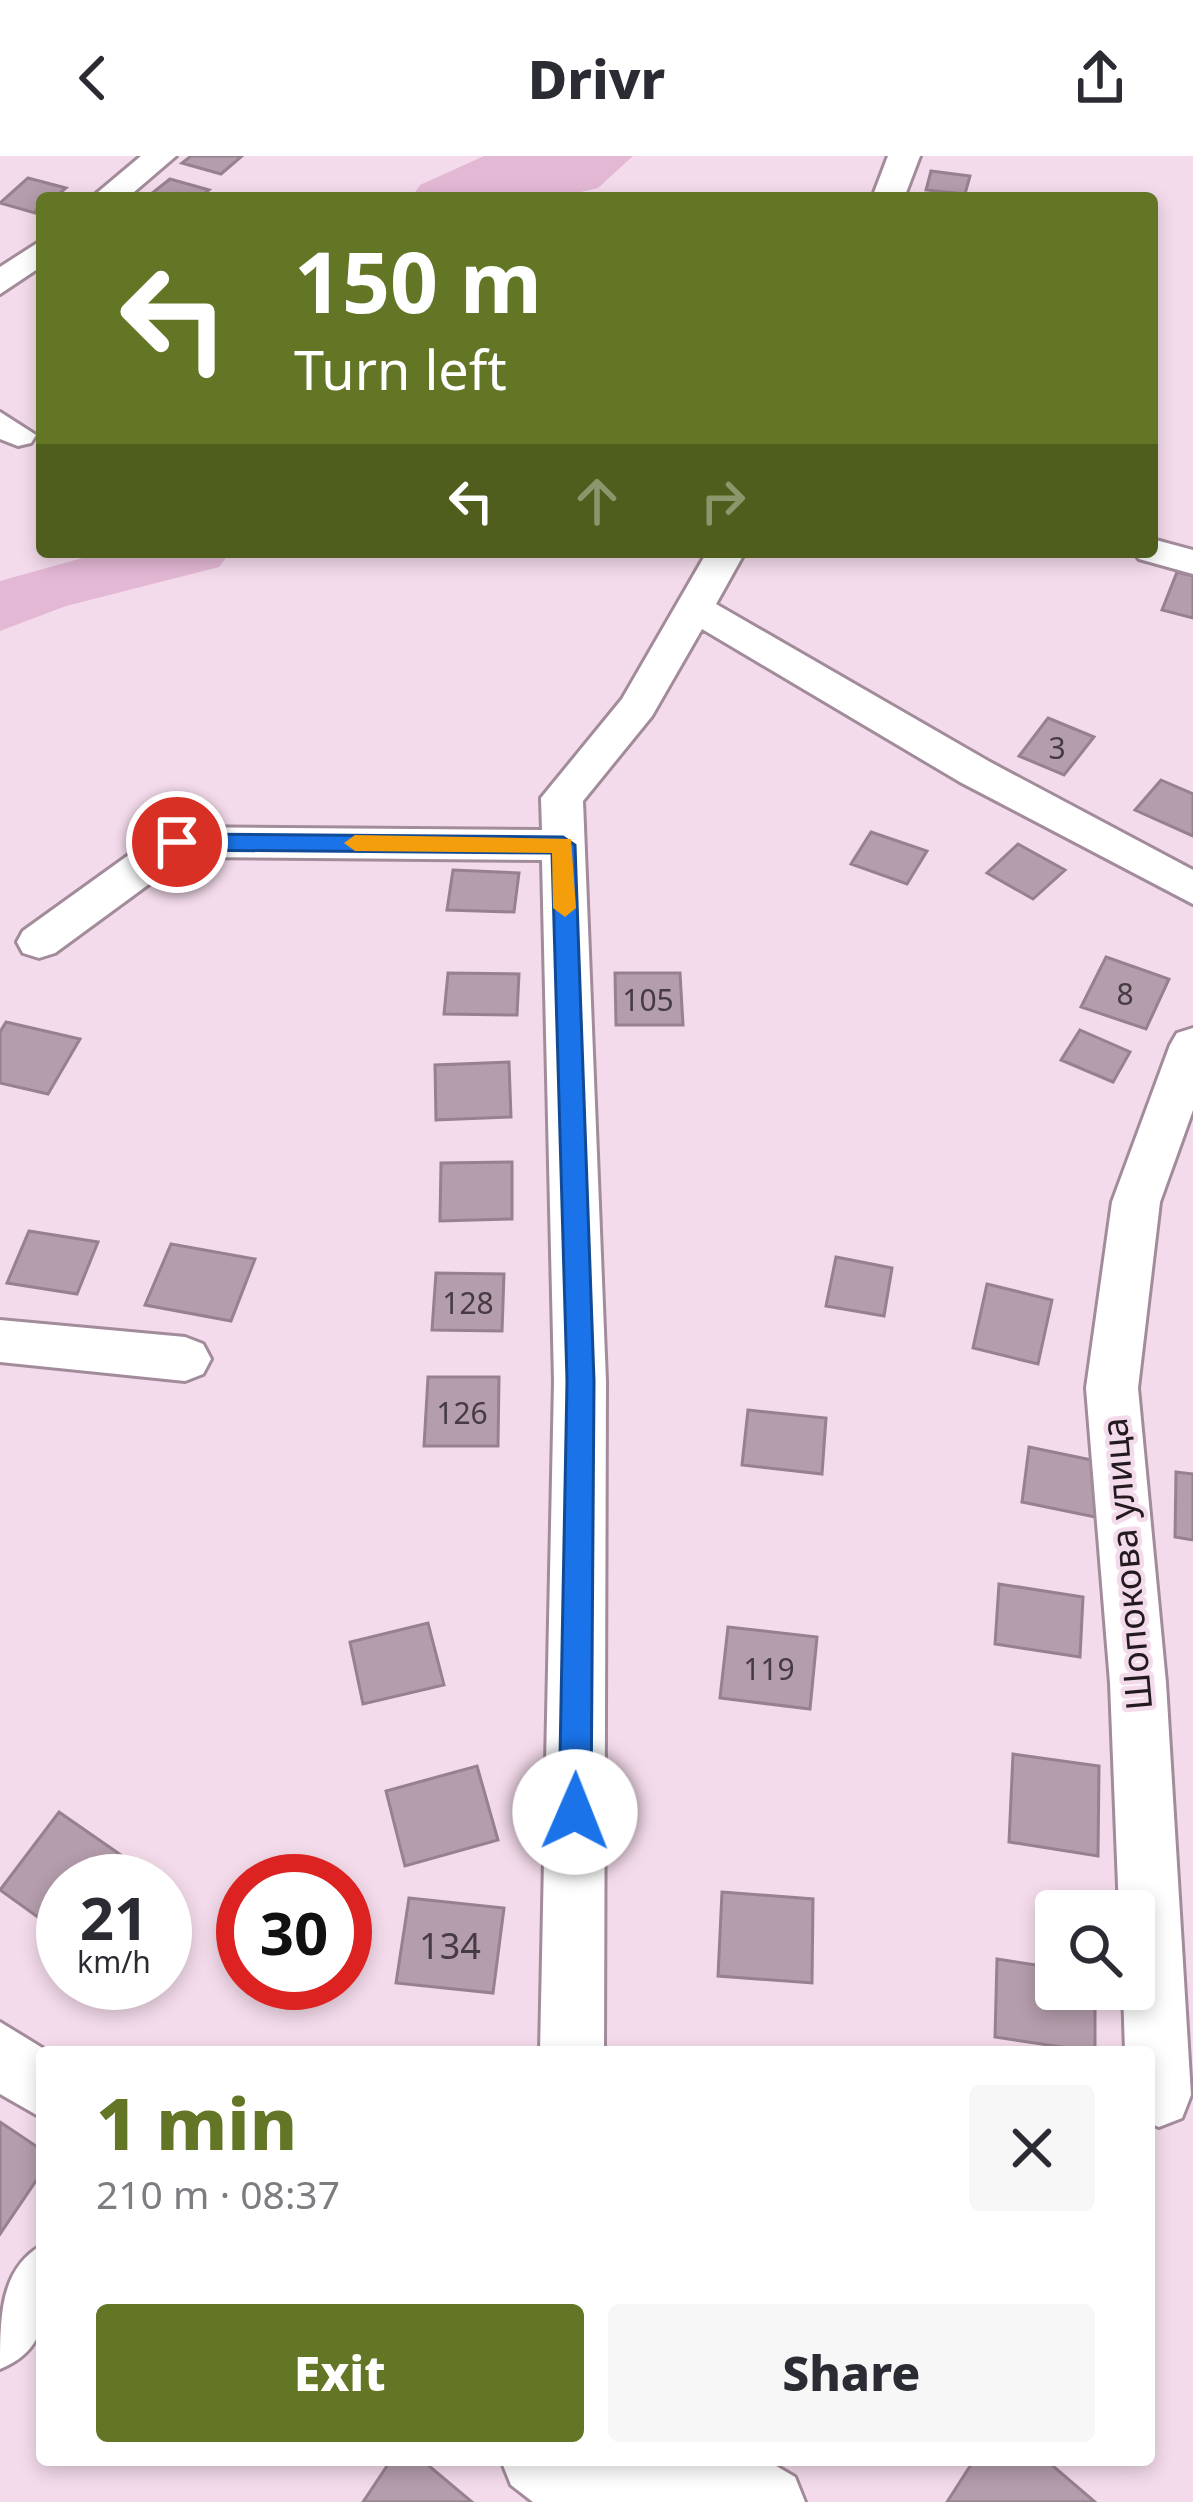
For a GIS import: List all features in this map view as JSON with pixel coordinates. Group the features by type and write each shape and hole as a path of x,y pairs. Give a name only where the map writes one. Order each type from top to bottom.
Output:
{"street":[{"path":"115,192 160,156"},
{"path":"890,192 904,156"},
{"path":"0,284 36,255"},
{"path":"1158,553 1193,562"},
{"path":"572,2046 580,1381 562,798 638,707 723,558"},
{"path":"695,608 975,772 1193,889"},
{"path":"39,942 177,842 563,845"},
{"name":"Шопокова улица","path":"1159,2096 1138,1683 1112,1388 1136,1202 1193,1046"},
{"path":"0,1341 185,1359"},
{"path":"0,2054 36,2081"},
{"path":"0,2336 36,2286"},
{"path":"558,2476 758,2492 770,2502"}],"building":[{"path":"191,156 242,156 221,174 182,163"},
{"path":"931,171 970,176 966,192 926,190"},
{"path":"28,178 66,188 36,192 35,213 0,203"},
{"path":"170,179 209,190 206,192 154,192"},
{"path":"1177,572 1193,576 1193,618 1162,610"},
{"path":"1048,718 1094,737 1064,775 1019,756"},
{"path":"1161,780 1193,794 1193,836 1135,810"},
{"path":"871,832 927,851 907,884 851,864"},
{"path":"1018,844 1065,870 1033,899 987,873"},
{"path":"453,870 519,873 514,912 447,910"},
{"path":"1106,957 1169,979 1146,1029 1081,1007"},
{"path":"448,973 519,974 517,1015 444,1014"},
{"path":"615,973 680,973 683,1025 616,1025"},
{"path":"6,1022 80,1039 48,1094 0,1083 0,1032"},
{"path":"1080,1030 1130,1052 1113,1082 1061,1060"},
{"path":"509,1062 511,1117 436,1120 435,1065"},
{"path":"512,1162 512,1219 440,1221 441,1163"},
{"path":"29,1231 98,1242 77,1294 7,1283"},
{"path":"171,1244 255,1259 231,1321 145,1305"},
{"path":"836,1257 892,1268 884,1316 826,1306"},
{"path":"436,1273 504,1274 502,1331 432,1330"},
{"path":"987,1284 1052,1300 1038,1364 973,1348"},
{"path":"428,1377 499,1377 498,1446 424,1446"},
{"path":"748,1410 826,1418 822,1474 742,1465"},
{"path":"1029,1447 1101,1462 1095,1517 1022,1502"},
{"path":"1176,1472 1193,1474 1193,1540 1175,1537"},
{"path":"999,1584 1083,1597 1080,1657 995,1644"},
{"path":"428,1623 444,1685 363,1704 350,1642"},
{"path":"728,1627 817,1637 810,1709 720,1698"},
{"path":"1013,1754 1099,1766 1098,1856 1009,1842"},
{"path":"477,1766 498,1840 405,1866 386,1791"},
{"path":"59,1812 119,1854 36,1854 36,1916 0,1890"},
{"path":"722,1892 813,1899 812,1983 718,1976"},
{"path":"409,1898 504,1908 493,1993 396,1983"},
{"path":"997,1959 1035,1965 1035,2010 1095,2010 1095,2046 995,2037"},
{"path":"0,2122 36,2146 36,2181 0,2234"},
{"path":"387,2466 429,2466 472,2502 363,2502"},
{"path":"970,2466 1053,2466 1095,2502 947,2502"}],"waterway":[{"path":"452,192 484,174 577,175 604,156"},
{"path":"0,608 41,590 170,558"}],"slow traffic":[{"path":"355,843 563,845 565,908"}],"route":[{"path":"177,842 563,845 580,1381 575,1812"}]}
